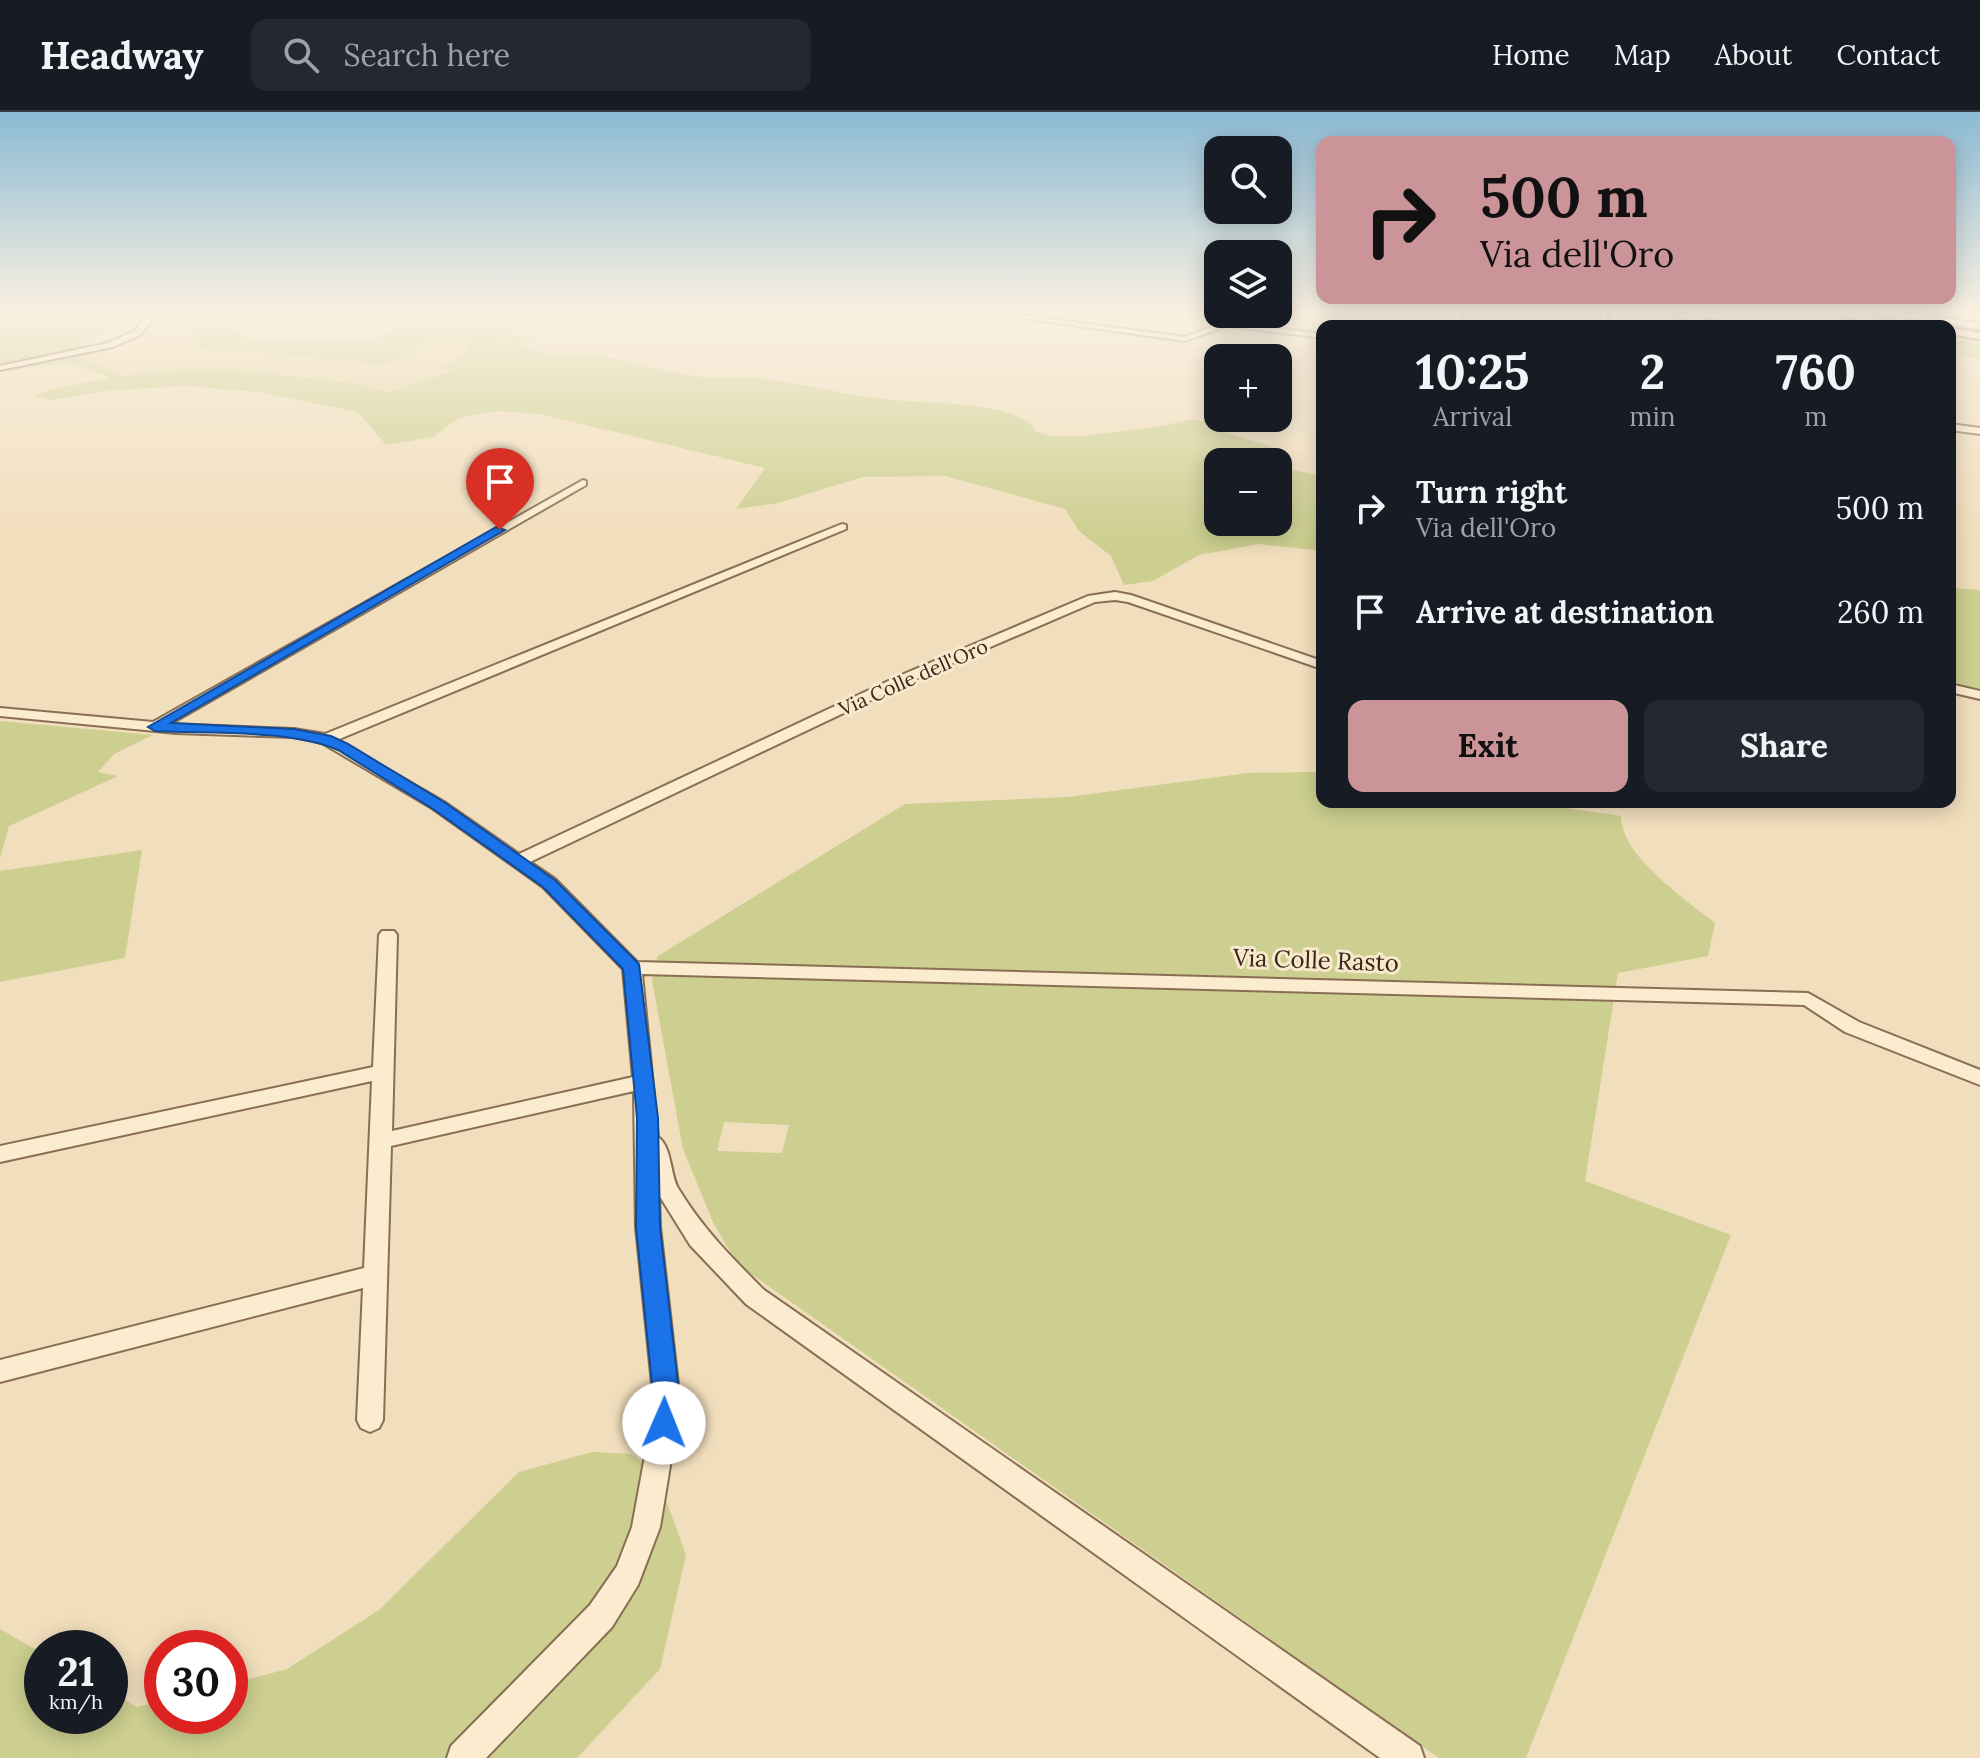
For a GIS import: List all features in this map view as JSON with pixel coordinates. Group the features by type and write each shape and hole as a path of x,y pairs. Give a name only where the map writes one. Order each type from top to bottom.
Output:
{"street":[{"path":"1956,428 1980,431"},
{"path":"155,727 583,483"},
{"path":"326,739 842,527"},
{"name":"Via Colle dell'Oro","path":"518,861 904,679 1098,597 1131,599 1316,663"},
{"path":"1956,689 1980,695"},
{"path":"0,712 155,727 294,733 326,739 438,805 549,883 632,968 647,1118 648,1227 665,1384 661,1449 646,1527 628,1575 601,1616 463,1758"},
{"path":"370,1420 388,935"},
{"name":"Via Colle Rasto","path":"632,968 1808,999 1852,1027 1980,1078"},
{"path":"0,1154 383,1072"},
{"path":"380,1141 644,1082"},
{"path":"647,1118 665,1186 698,1238 755,1297 1408,1758"},
{"path":"0,1371 375,1275"}],"shaded area":[{"path":"372,388 403,388 388,392"}],"green space":[{"path":"57,388 153,388 114,390 51,400 34,396"},
{"path":"208,388 372,388 388,392 401,388 817,388 886,399 997,410 1029,422 1036,432 1052,436 1082,436 1162,426 1191,419 1204,421 1204,432 1225,432 1271,448 1204,448 1204,536 1292,536 1292,470 1316,475 1316,550 1259,544 1199,555 1153,581 1124,585 1111,556 1079,531 1065,509 945,476 863,477 778,503 736,509 765,468 540,414 495,411 459,418 433,437 386,445 358,412 259,392"},
{"path":"1956,588 1980,590 1980,692 1956,686"},
{"path":"0,721 153,735 114,754 98,772 118,776 9,826 0,858"},
{"path":"1310,772 1316,772 1316,808 1566,808 1621,816 1631,846 1643,861 1715,923 1708,956 1618,973 1585,1181 1731,1235 1526,1758 1439,1758 737,1264 713,1222 683,1149 652,980 658,956 905,804 1068,797 1248,773","holes":["724,1122 789,1125 782,1153 717,1151"]},
{"path":"142,850 125,958 0,982 0,871"},
{"path":"592,1452 631,1454 657,1475 686,1555 660,1669 577,1758 0,1758 0,1629 24,1643 24,1734 128,1734 128,1702 137,1707 144,1705 144,1734 248,1734 248,1679 287,1669 379,1610 519,1472"}],"route":[{"path":"500,530 155,727 294,733 326,739 343,747 438,805 549,883 632,968 647,1118 648,1227 665,1384 664,1423"}]}
